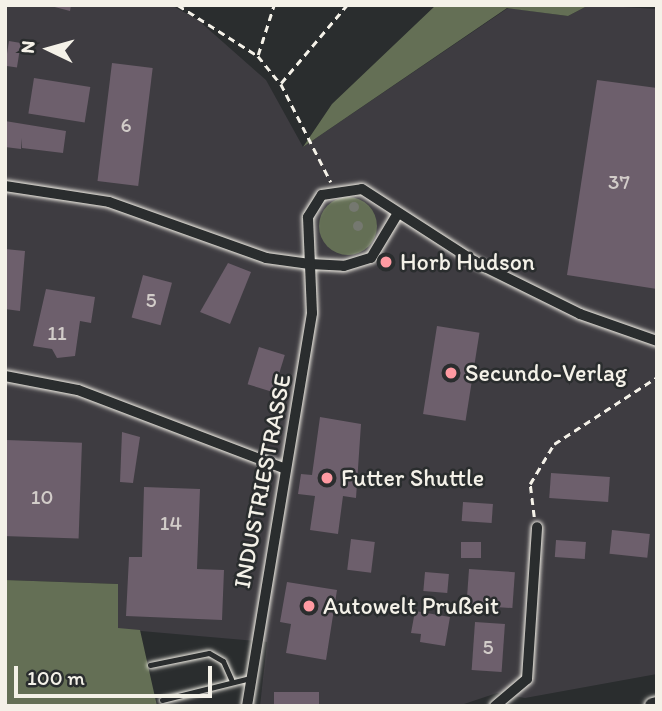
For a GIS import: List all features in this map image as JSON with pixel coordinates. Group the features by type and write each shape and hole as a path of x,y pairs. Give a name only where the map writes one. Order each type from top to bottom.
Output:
{"street":[{"path":"5,186 109,202 266,258 310,264 358,265 371,258 398,213"},
{"path":"334,188 362,189 398,213 533,291 657,341"},
{"name":"INDUSTRIESTRASSE","path":"247,706 312,313 309,217 334,188"},
{"path":"5,376 78,390 286,469"},
{"path":"495,706 527,679 537,527"}],"lane":[{"path":"150,665 209,653 223,661 231,679"},
{"path":"162,700 231,679 250,678"}],"path":[{"path":"178,5 258,56 281,84 334,188"},
{"path":"258,56 274,5"},
{"path":"281,84 348,5"},
{"path":"657,353 657,365"},
{"path":"537,527 530,484 538,462 554,444 657,377"}],"shaded area":[{"path":"5,5 171,5 198,20 266,80 303,147 508,8 568,16 589,5 657,9 657,674 525,698 497,693 458,706 260,706 267,642 118,629 118,584 5,580"}],"green space":[{"path":"436,5 589,5 568,16 507,8 303,147 332,104"},
{"path":"342,197 354,197 369,205 377,220 377,232 369,247 354,255 342,255 327,247 319,232 319,220 327,205"},
{"path":"5,580 118,584 118,628 140,630 157,706 5,706"}],"building":[{"path":"47,5 71,5 70,11"},
{"path":"9,41 21,43 17,68 5,66"},
{"path":"112,63 153,68 138,186 97,181"},
{"path":"34,78 90,87 85,122 28,114"},
{"path":"597,80 657,88 657,289 567,275"},
{"path":"5,121 66,131 63,153 22,148 22,138 21,149 5,147"},
{"path":"5,249 25,251 20,311 5,309"},
{"path":"228,263 251,272 230,324 200,312"},
{"path":"143,275 172,283 161,325 132,318"},
{"path":"46,289 95,297 91,323 80,321 75,356 57,358 52,349 33,346"},
{"name":"Secundo-Verlag","path":"437,326 479,333 466,421 423,414"},
{"path":"259,347 285,355 273,392 248,384"},
{"name":"Futter Shuttle","path":"320,417 361,424 356,498 343,496 338,534 310,530 315,496 298,494 301,474 312,475"},
{"path":"122,432 140,437 133,483 120,482"},
{"path":"6,440 82,443 79,539 5,536"},
{"path":"551,473 610,477 608,502 549,498"},
{"path":"144,487 200,489 197,569 224,570 222,620 126,616 129,557 142,557"},
{"path":"463,502 493,504 492,523 462,521"},
{"path":"612,530 650,534 647,558 609,554"},
{"path":"351,539 375,542 371,573 347,570"},
{"path":"556,540 586,542 585,559 555,557"},
{"path":"461,542 481,542 481,558 461,558"},
{"path":"469,569 515,572 512,608 466,605"},
{"path":"425,572 449,574 447,593 423,591"},
{"name":"Autowelt Prußeit","path":"287,582 337,590 326,660 286,653 291,624 280,622"},
{"path":"415,611 450,617 445,646 420,642 421,634 411,633"},
{"path":"475,622 505,624 502,672 472,670"},
{"path":"274,692 319,692 319,706 274,706"}],"place":[{"name":"Horb Hudson","path":"386,262"},
{"name":"Secundo-Verlag","path":"451,373"},
{"name":"Futter Shuttle","path":"327,478"},
{"name":"Autowelt Prußeit","path":"309,606"}]}
